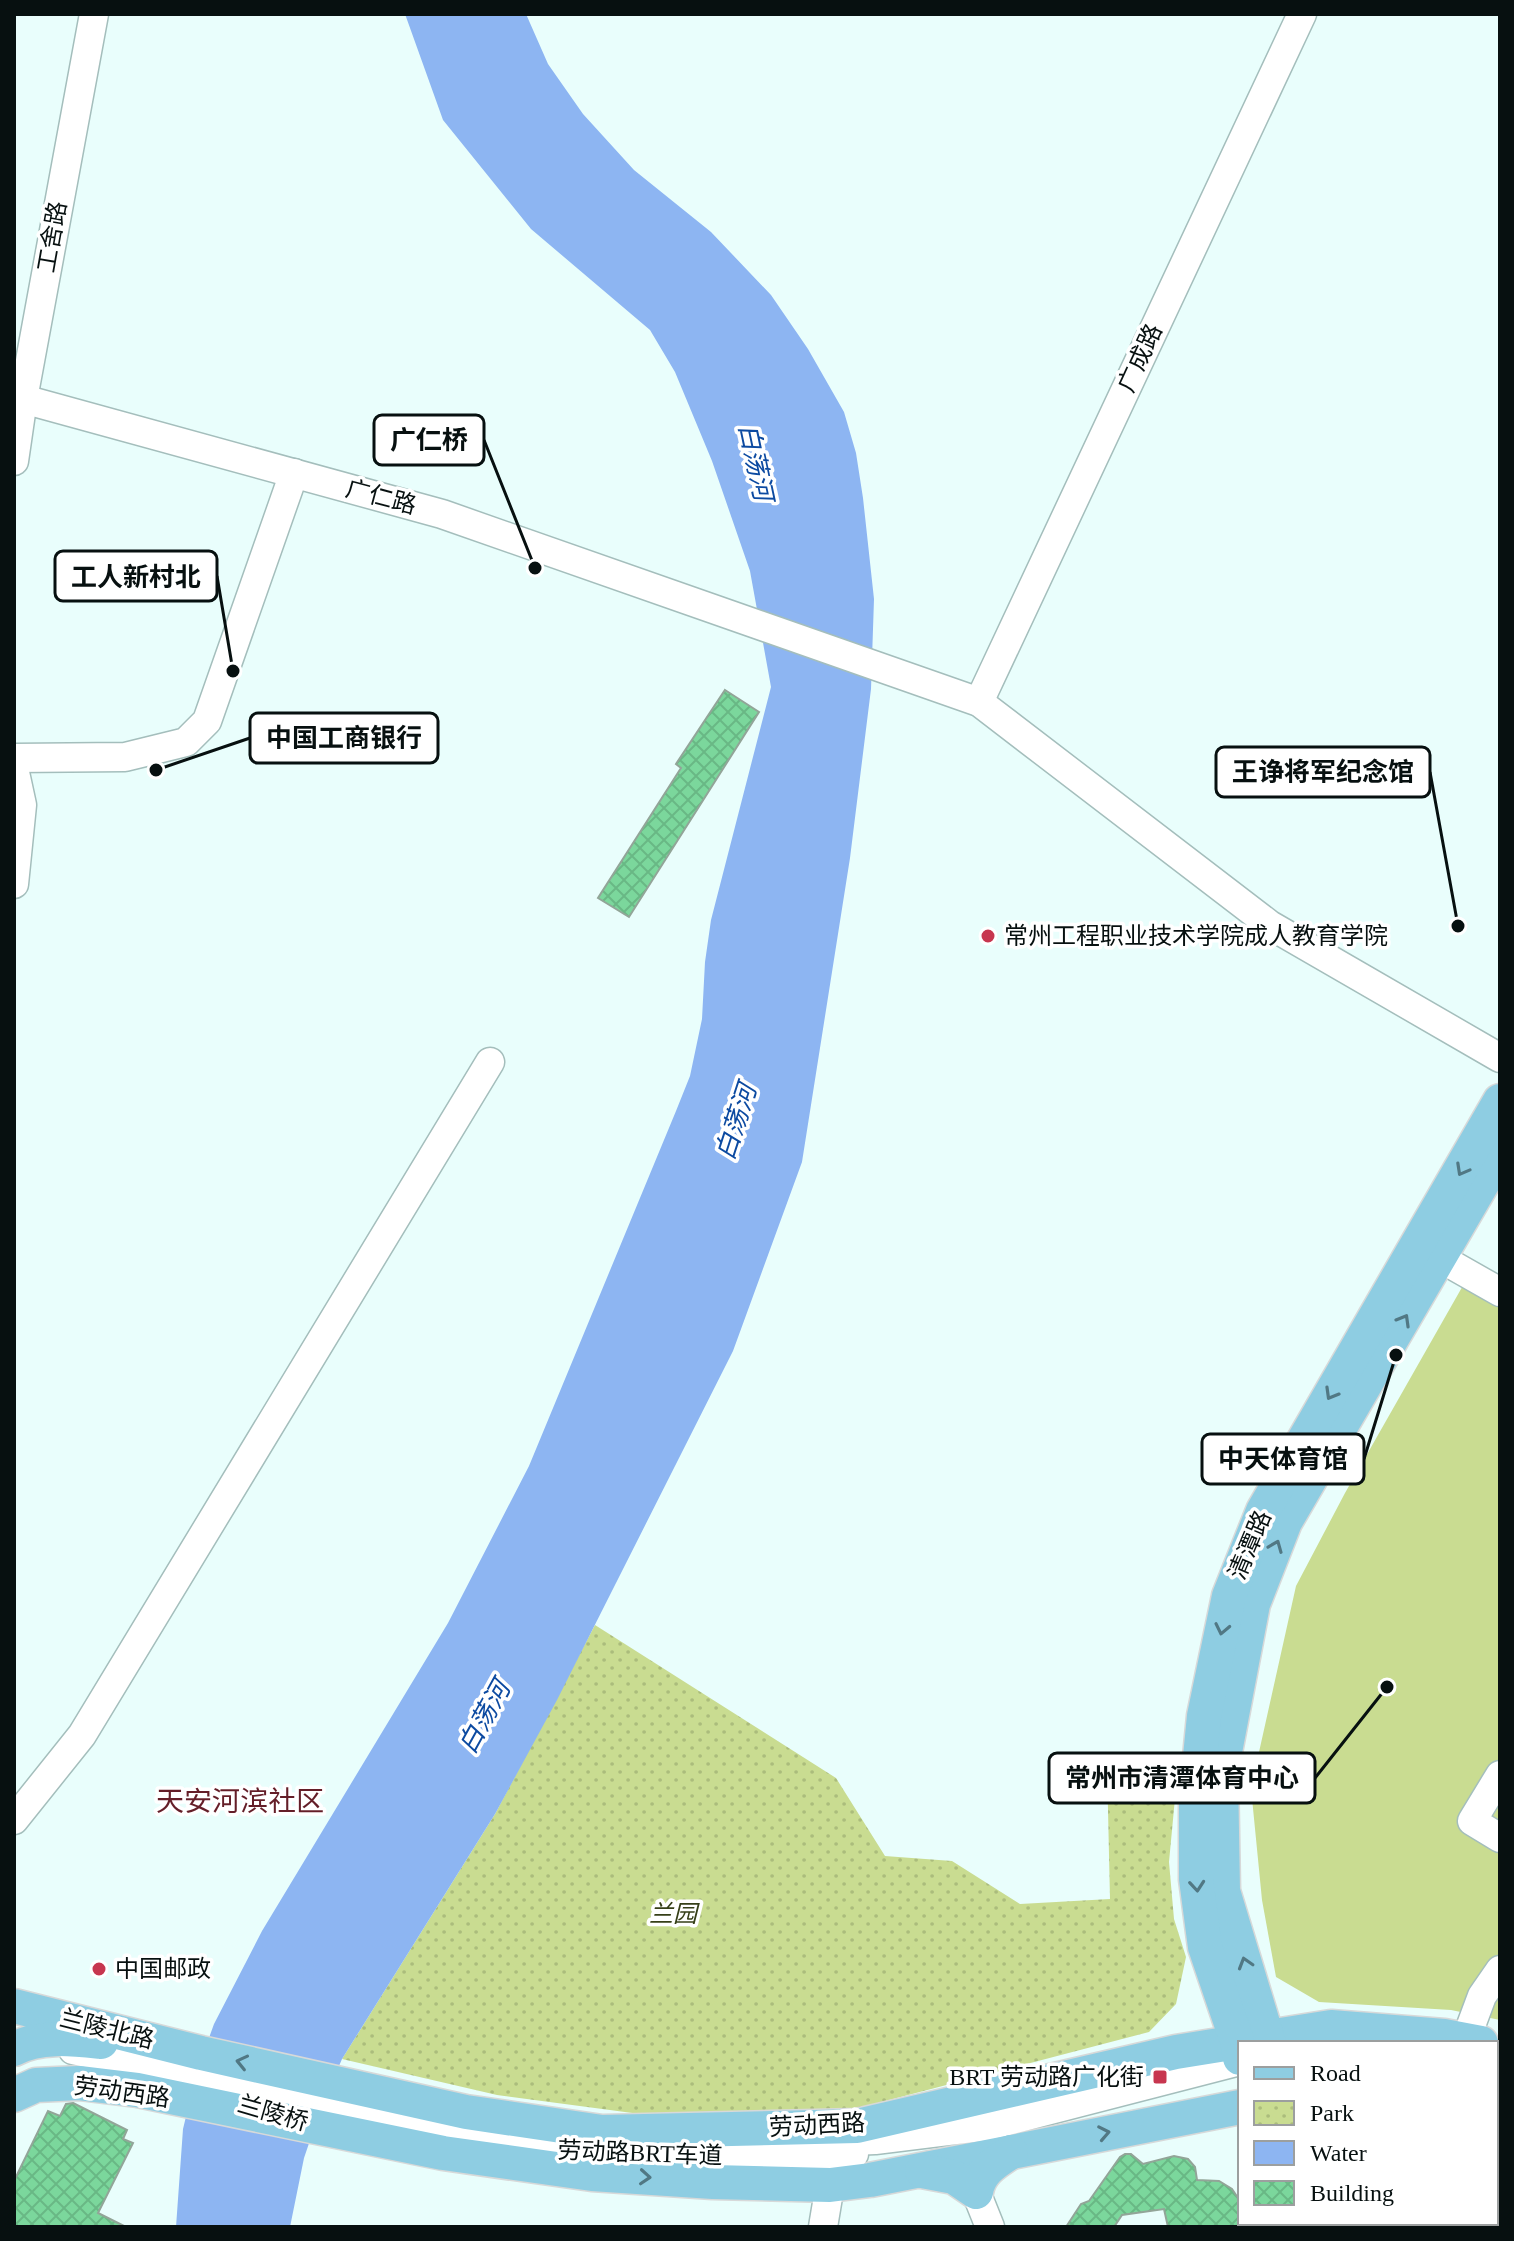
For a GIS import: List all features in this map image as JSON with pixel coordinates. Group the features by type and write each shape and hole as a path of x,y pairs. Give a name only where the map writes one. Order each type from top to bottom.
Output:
{"main road":[{"name":"清潭路","path":"1250,2041 1205,1947 1196,1879 1196,1798 1204,1716 1229,1596 1263,1511 1500,1101"},
{"name":"清潭路","path":"1252,2041 1223,1891 1221,1773 1253,1604 1285,1522 1500,1153"},
{"name":"兰陵北路","path":"14,2006 191,2080"},
{"name":"劳动西路","path":"1276,2041 1331,2027 1459,2041"},
{"name":"劳动西路","path":"18,2046 76,2039 191,2080"},
{"path":"18,2046 137,2090"},
{"name":"劳动西路","path":"328,2108 466,2112 602,2132 857,2126 1176,2052 1238,2048"},
{"name":"劳动西路","path":"14,2095 36,2085 79,2083 137,2090 191,2080"},
{"name":"兰陵桥","path":"191,2080 328,2108"},
{"name":"兰陵桥","path":"191,2080 328,2108"},
{"path":"328,2108 443,2153 592,2174 713,2182 830,2185 917,2171 1009,2141 1238,2107"},
{"path":"917,2171 954,2177 976,2192 978,2179 1009,2141"}],"street":[{"name":"工舍路","path":"14,461 94,14"},
{"name":"广成路","path":"979,702 1302,14"},
{"name":"广仁路","path":"23,399 442,514 979,702 1270,925 1500,1058"},
{"path":"14,758 125,757 186,742 207,721 294,473"},
{"path":"14,768 22,805 14,884"},
{"path":"14,1820 82,1735 490,1062"},
{"path":"1440,1258 1500,1292"},
{"path":"1500,1775 1472,1821 1500,1838"},
{"path":"1486,2041 1482,1996 1500,1970"},
{"path":"1487,2041 1500,2010"},
{"name":"劳动路BRT车道","path":"328,2108 464,2145 708,2156 845,2155 978,2137 1009,2141 1238,2080"},
{"path":"823,2227 830,2185"},
{"path":"976,2192 990,2227"}],"green space":[{"path":"1465,1282 1500,1303 1500,2020 1451,2010 1319,2002 1276,1977 1262,1900 1251,1788 1296,1586"},
{"name":"兰园","path":"595,1625 836,1778 885,1856 952,1861 1020,1904 1110,1899 1107,1765 1177,1777 1169,1862 1174,1919 1186,1957 1176,2004 1149,2032 851,2110 640,2114 497,2095 342,2059 495,1814"}],"water":[{"name":"白荡河","path":"405,14 526,14 548,64 583,114 634,170 711,232 771,295 808,349 844,412 856,453 874,599 871,689 850,858 802,1162 733,1351 557,1700 495,1814 342,2059 304,2158 290,2227 176,2227 183,2129 197,2071 214,2024 262,1931 448,1623 529,1466 690,1076 702,1019 711,920 771,687 750,571 712,461 675,372 650,330 531,229 443,120"}],"building":[{"path":"725,690 759,712 629,917 598,898 681,768 676,764"},
{"path":"73,2103 127,2130 123,2139 133,2143 98,2213 126,2227 14,2227 14,2181 48,2111 60,2116 66,2104"},
{"path":"1131,2154 1143,2164 1174,2156 1188,2159 1195,2167 1197,2180 1219,2181 1232,2189 1238,2198 1240,2227 1168,2227 1164,2209 1122,2215 1114,2227 1066,2227 1120,2157"}],"place":[{"name":"广仁桥","path":"535,568"},
{"name":"工人新村北","path":"233,671"},
{"name":"中国工商银行","path":"156,770"},
{"name":"王诤将军纪念馆","path":"1458,926"},
{"name":"常州工程职业技术学院成人教育学院","path":"988,936"},
{"name":"中天体育馆","path":"1396,1355"},
{"name":"常州市清潭体育中心","path":"1387,1687"},
{"name":"中国邮政","path":"99,1969"},
{"name":"BRT 劳动路广化街","path":"1160,2077"}],"district":[{"name":"天安河滨社区","path":"240,1801"}]}
